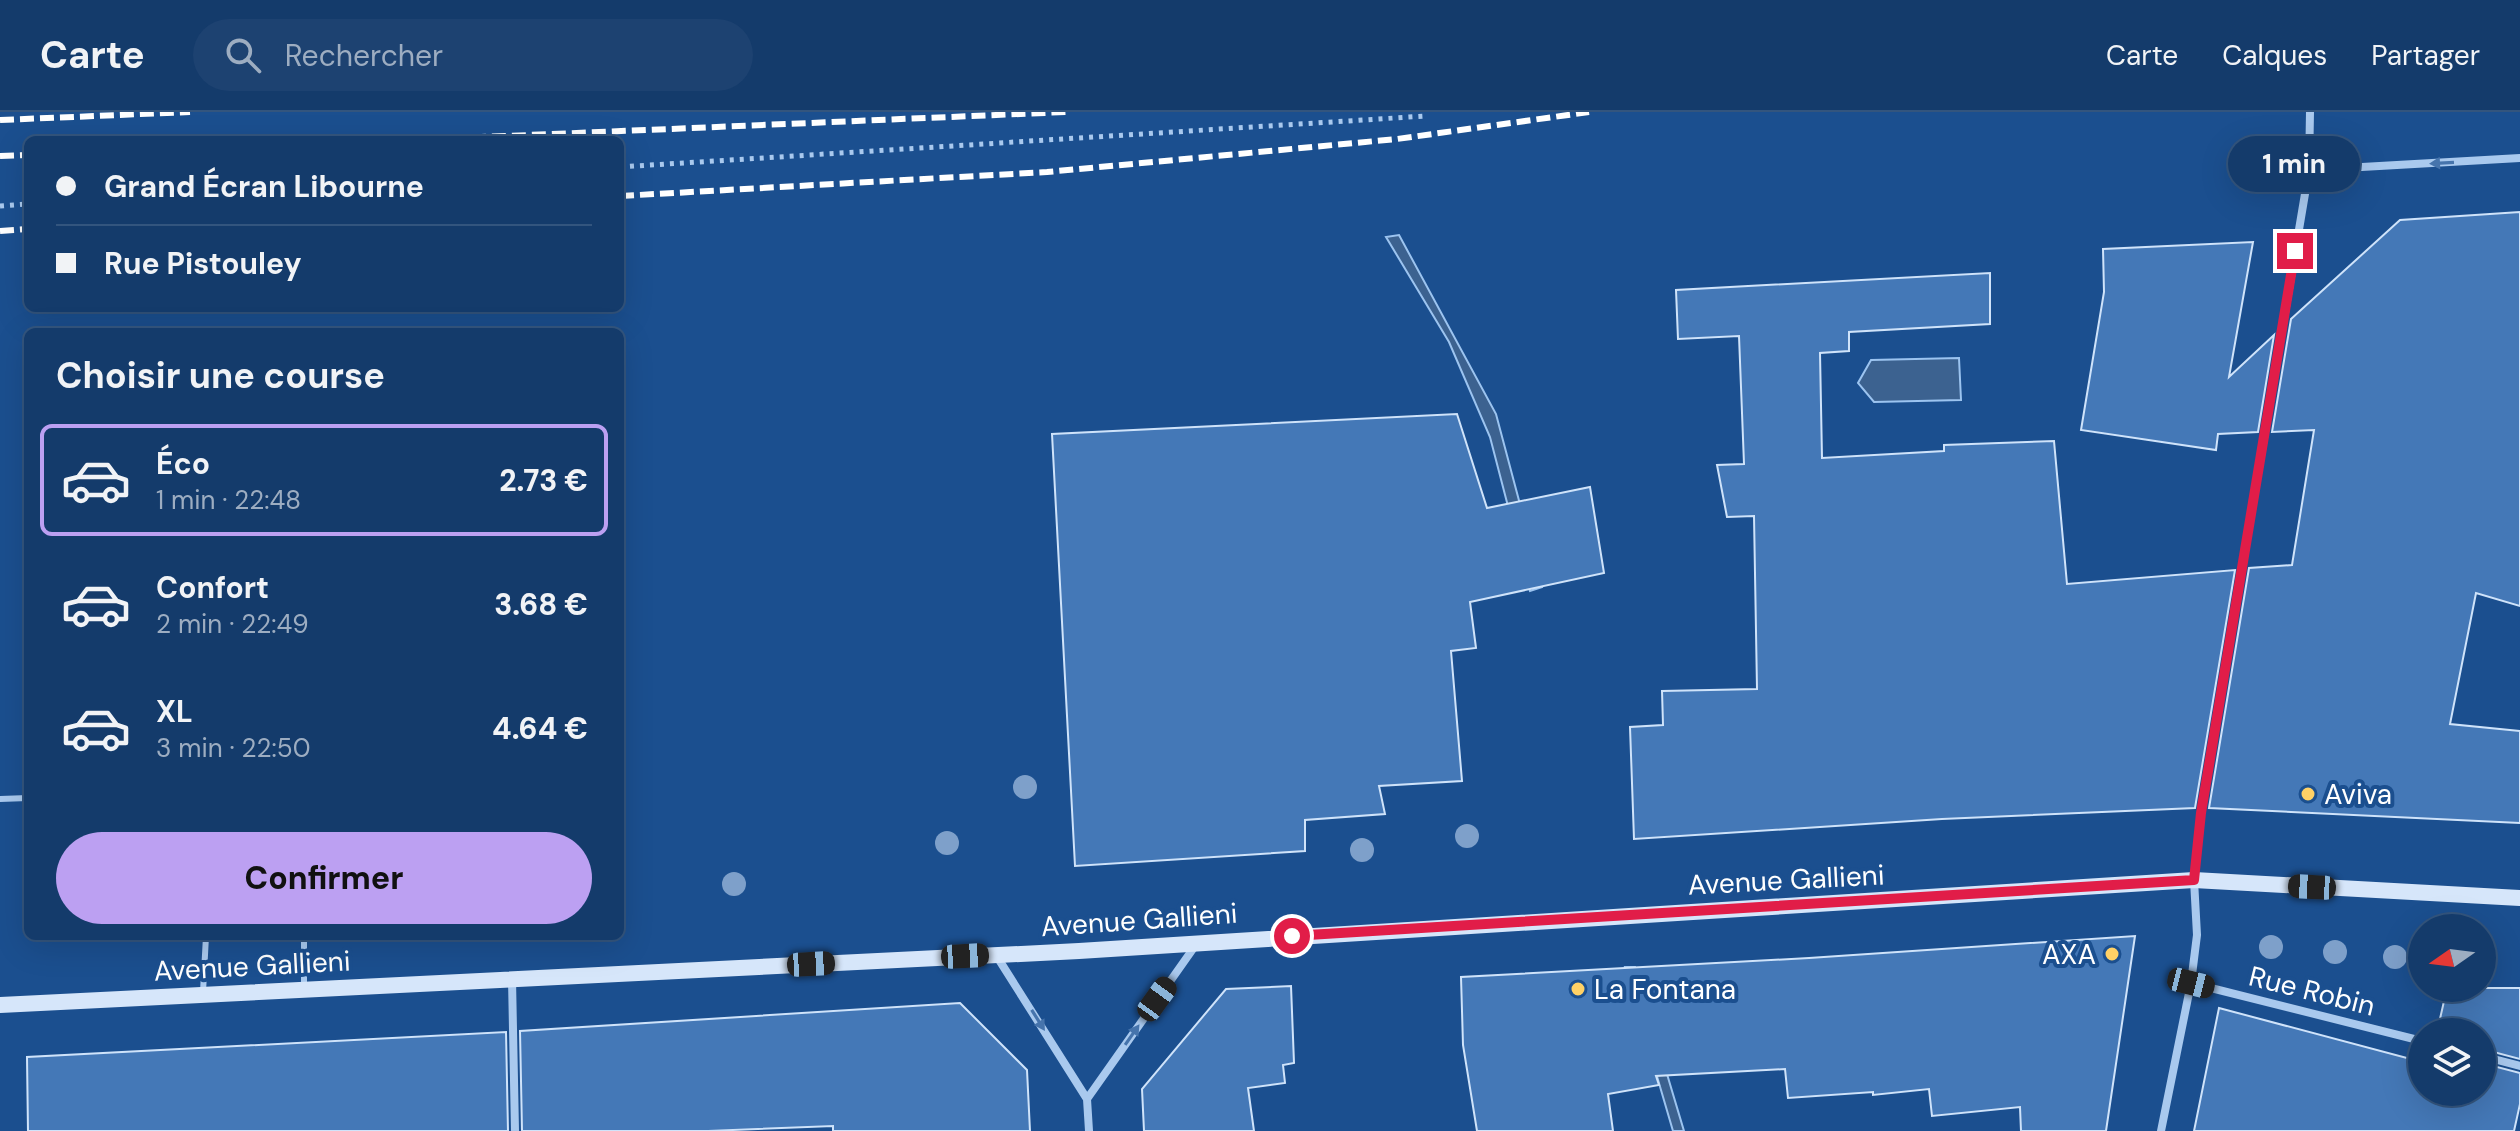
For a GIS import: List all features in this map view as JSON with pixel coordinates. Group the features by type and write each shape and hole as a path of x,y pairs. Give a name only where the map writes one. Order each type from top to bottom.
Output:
{"main road":[{"name":"Avenue Gallieni","path":"0,1005 996,955 2194,880 2520,898"}],"street":[{"path":"2161,1131 2191,983 2197,935 2194,880 2201,813 2309,170 2310,112"},
{"path":"2309,170 2520,158"},
{"path":"1087,1099 1198,942"},
{"path":"996,955 1087,1099 1089,1131"},
{"path":"512,979 515,1131"},
{"name":"Rue Robin","path":"2191,983 2408,1037"},
{"path":"2496,1060 2520,1066"}],"lane":[{"path":"0,799 24,798"},
{"path":"203,995 206,940"},
{"path":"304,940 304,989"}],"path":[{"path":"624,167 1426,116"},
{"path":"0,206 24,204"}],"water":[{"path":"1399,235 1496,414 1542,587 1530,591 1490,437 1449,342 1386,237"},
{"path":"1959,358 1961,400 1874,402 1858,383 1871,360"},
{"path":"1625,967 1635,967 1684,1131 1673,1131"}],"building":[{"path":"2520,212 2520,606 2476,593 2450,724 2520,731 2520,823 2209,808 2249,568 2292,565 2314,430 2272,432 2291,319 2400,220"},
{"path":"2253,242 2229,377 2274,335 2258,432 2218,434 2216,450 2081,430 2104,292 2103,249"},
{"path":"1990,273 1990,324 1849,332 1849,351 1820,353 1822,458 1944,451 1944,445 2054,441 2067,584 2235,570 2195,808 1942,819 1634,839 1630,727 1663,725 1662,691 1757,689 1754,516 1727,517 1717,465 1744,464 1739,336 1678,339 1676,290"},
{"path":"1457,414 1487,508 1590,487 1604,573 1470,602 1476,648 1451,651 1462,781 1379,786 1385,814 1305,820 1305,851 1075,866 1052,434"},
{"path":"2135,936 2106,1131 2021,1131 2020,1107 1932,1116 1929,1089 1873,1095 1873,1092 1788,1098 1785,1069 1656,1076 1659,1085 1608,1094 1613,1131 1477,1131 1463,1045 1461,977"},
{"path":"1291,986 1294,1063 1283,1065 1285,1083 1248,1088 1254,1131 1144,1131 1142,1089 1226,989"},
{"path":"2496,988 2520,988 2520,1059 2496,1053 2496,1018 2440,1018 2444,1002 2496,1002"},
{"path":"960,1003 1027,1070 1030,1131 833,1131 833,1126 708,1131 522,1131 520,1031"},
{"path":"2219,1008 2408,1058 2408,1106 2496,1106 2496,1067 2520,1073 2520,1104 2514,1131 2194,1131"},
{"path":"506,1032 508,1131 28,1131 27,1057"}],"railway":[{"path":"0,120 190,112"},
{"path":"505,136 1066,112"},
{"path":"624,196 1047,172 1397,139 1589,112"},
{"path":"0,156 24,155"},
{"path":"0,231 24,229"}],"place":[{"name":"Aviva","path":"2308,794"},
{"name":"AXA","path":"2112,954"},
{"name":"La Fontana","path":"1578,989"}],"route":[{"path":"1292,936 2194,880 2201,813 2295,251"}]}
